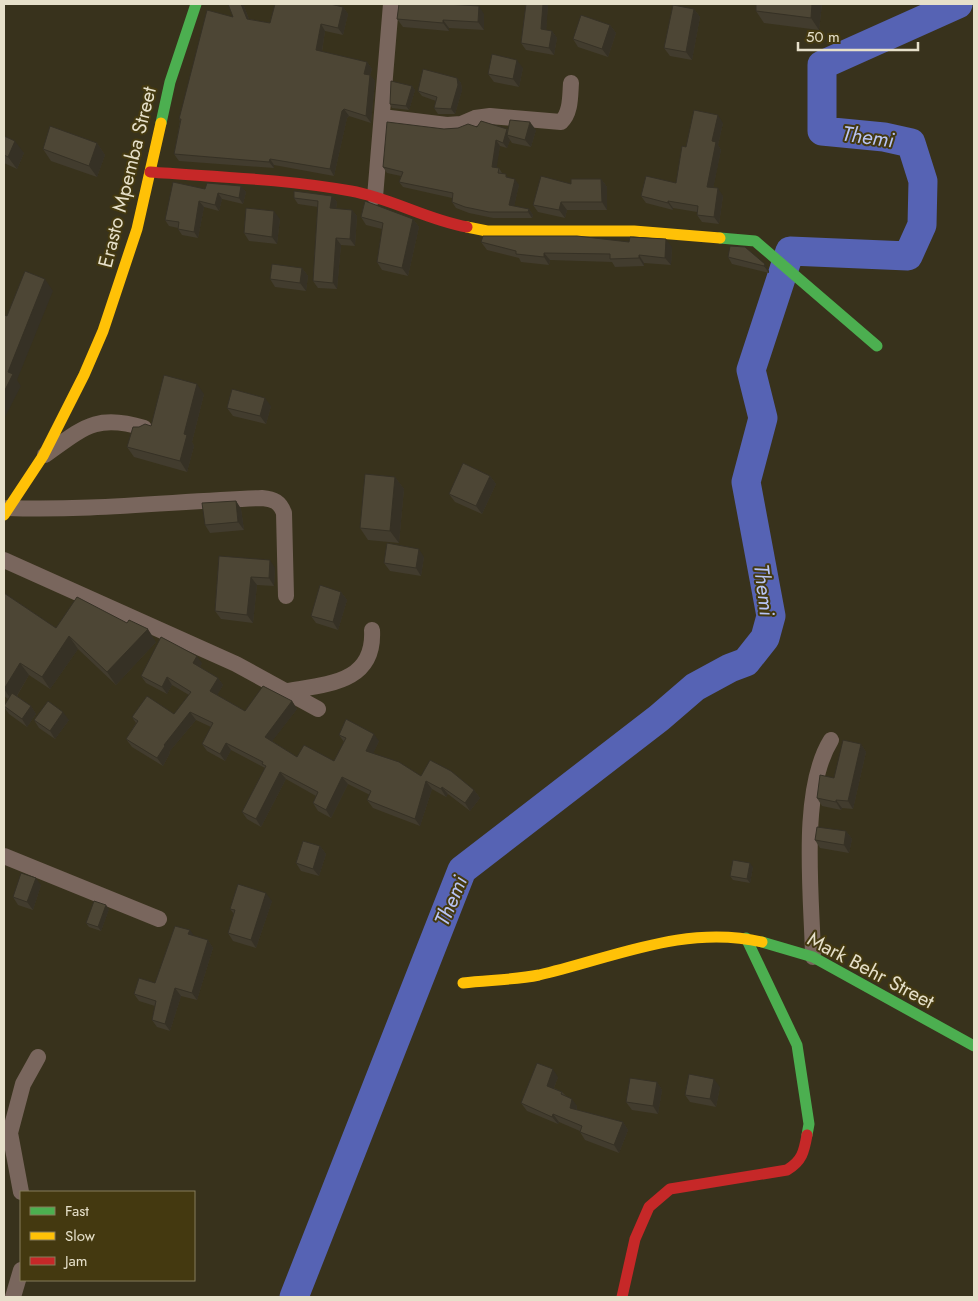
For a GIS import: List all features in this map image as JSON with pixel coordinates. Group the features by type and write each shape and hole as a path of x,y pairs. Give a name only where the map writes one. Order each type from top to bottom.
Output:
{"street":[{"name":"Erasto Mpemba Street","path":"7,502 43,456 84,375 103,331 137,229 170,82 196,4"},
{"path":"375,197 392,4"},
{"path":"382,117 447,125 461,124 475,118 490,116 561,122 565,118 568,108 572,83"},
{"path":"150,172 281,182 351,191 375,197 453,225 487,230 634,231 755,240 877,346"},
{"path":"43,456 83,428 106,421 121,421 144,428"},
{"path":"7,502 42,509 176,501 274,499 281,506 284,513 286,596"},
{"path":"4,560 198,647 288,691 318,708"},
{"path":"288,691 332,684 364,666 373,646 372,630"},
{"path":"813,957 812,808 823,752 831,740"},
{"path":"4,856 159,919"},
{"name":"Mark Behr Street","path":"463,984 537,975 679,938 714,935 746,938 781,946 813,957 889,1001 974,1046"},
{"path":"622,1297 635,1239 649,1206 670,1189 787,1170 796,1164 804,1153 809,1124 797,1045 746,938"},
{"path":"21,1191 7,1132 23,1084 38,1057"},
{"path":"13,1297 20,1273"}],"building":[{"path":"228,4 241,4 247,19 270,23 275,4 330,4 343,7 338,28 321,24 316,50 367,62 364,74 370,75 366,116 344,109 342,111 330,169 270,159 269,162 174,154 181,119 179,119 207,10 233,17"},
{"path":"399,4 479,6 478,22 443,20 443,23 397,19"},
{"path":"526,4 543,4 541,29 552,31 549,48 521,43"},
{"path":"756,4 812,4 811,18 756,11"},
{"path":"673,5 694,9 686,52 664,48"},
{"path":"581,15 610,25 602,49 573,39"},
{"path":"492,54 517,60 513,79 488,74"},
{"path":"423,69 457,78 458,85 451,109 434,108 437,97 418,91"},
{"path":"391,81 412,86 406,106 390,104"},
{"path":"694,110 718,115 712,141 716,142 707,187 718,188 714,217 697,215 698,206 668,201 668,203 641,196 646,176 676,183 682,146 686,147"},
{"path":"510,120 530,122 525,140 507,135"},
{"path":"481,121 507,129 503,143 496,140 492,167 499,168 498,173 506,174 506,177 515,179 509,205 529,209 528,212 489,212 465,207 452,202 453,193 399,182 403,172 383,167 387,122 444,129 458,128 468,124 477,127"},
{"path":"50,126 97,143 89,166 43,149"},
{"path":"4,136 15,141 8,157 4,155"},
{"path":"541,176 571,184 571,179 601,179 602,202 561,202 559,210 533,205"},
{"path":"173,182 205,189 207,183 241,186 239,198 218,193 215,205 199,201 194,232 178,229 179,222 165,220"},
{"path":"294,191 332,196 330,208 352,210 350,239 336,238 333,283 313,281 318,201 294,198"},
{"path":"365,201 413,219 402,268 377,262 383,223 361,217"},
{"path":"246,208 274,211 272,237 244,233"},
{"path":"483,236 577,236 629,242 630,237 666,239 665,258 639,255 639,258 610,259 610,254 544,253 544,257 516,254 516,251 481,242"},
{"path":"730,246 745,247 765,264 764,266 728,257"},
{"path":"272,264 302,268 300,283 270,279"},
{"path":"25,271 45,279 8,372 13,374 4,392 4,315 7,316"},
{"path":"164,375 197,384 184,434 187,435 180,461 127,447 133,427 145,424 151,426"},
{"path":"232,389 265,398 260,416 227,408"},
{"path":"463,463 490,476 476,506 449,494"},
{"path":"365,474 395,477 390,531 360,528"},
{"path":"236,501 238,522 205,525 202,503"},
{"path":"387,543 419,549 416,568 384,563"},
{"path":"219,556 270,560 269,578 251,577 247,615 215,611"},
{"path":"320,585 341,592 333,622 311,616"},
{"path":"4,593 56,628 77,597 127,623 129,620 148,629 107,672 69,636 42,677 20,663 4,689"},
{"path":"161,637 197,656 193,663 218,678 210,691 245,711 263,686 292,701 265,737 297,757 304,745 334,761 346,738 339,735 346,719 374,734 366,751 399,762 421,776 430,760 451,771 474,790 465,803 442,787 441,789 426,781 415,819 367,800 371,791 342,777 326,810 313,803 318,792 280,772 256,819 242,812 266,766 262,764 263,762 226,743 220,754 202,744 213,723 190,712 164,745 157,758 126,739 138,721 132,717 147,696 174,714 191,692 167,677 162,687 141,676"},
{"path":"12,693 31,706 22,719 4,706"},
{"path":"48,701 63,712 50,731 34,720"},
{"path":"843,740 861,744 848,801 836,800 836,802 817,798 820,775 834,778"},
{"path":"817,827 846,831 844,845 815,840"},
{"path":"303,841 320,846 313,869 296,863"},
{"path":"733,860 750,863 747,879 730,876"},
{"path":"21,873 36,878 27,902 13,897"},
{"path":"238,884 266,893 251,940 228,933 235,910 230,909"},
{"path":"94,901 106,905 98,927 86,923"},
{"path":"175,926 190,930 188,934 208,940 192,993 175,988 165,1024 152,1020 156,1001 134,994 139,978 155,983"},
{"path":"537,1063 553,1069 547,1086 562,1092 561,1094 572,1099 570,1108 623,1122 614,1145 580,1132 582,1126 553,1114 552,1117 521,1103"},
{"path":"689,1074 714,1079 710,1099 685,1095"},
{"path":"630,1078 657,1082 653,1106 626,1102"}],"waterway":[{"name":"Themi","path":"294,1297 462,870 659,718 695,687 730,668 746,662 765,638 771,616 746,482 763,418 751,370 790,251 908,256 922,225 923,181 911,143 884,137 822,131 822,65 958,4"}],"traffic: fast":[{"path":"161,123 170,82 196,4"},
{"path":"720,238 755,241 877,346"},
{"path":"746,938 797,1045 809,1124 807,1135"},
{"path":"762,942 813,957 974,1046"}],"traffic: slow":[{"path":"4,515 43,456 84,375 103,331 137,229 161,123"},
{"path":"467,227 487,231 634,231 720,238"},
{"path":"463,983 539,975 649,945 677,940 705,937 762,942"}],"traffic: jam":[{"path":"150,172 276,181 351,191 366,194 452,224 467,227"},
{"path":"622,1297 635,1239 649,1207 670,1189 787,1170 802,1156 807,1135"}]}
